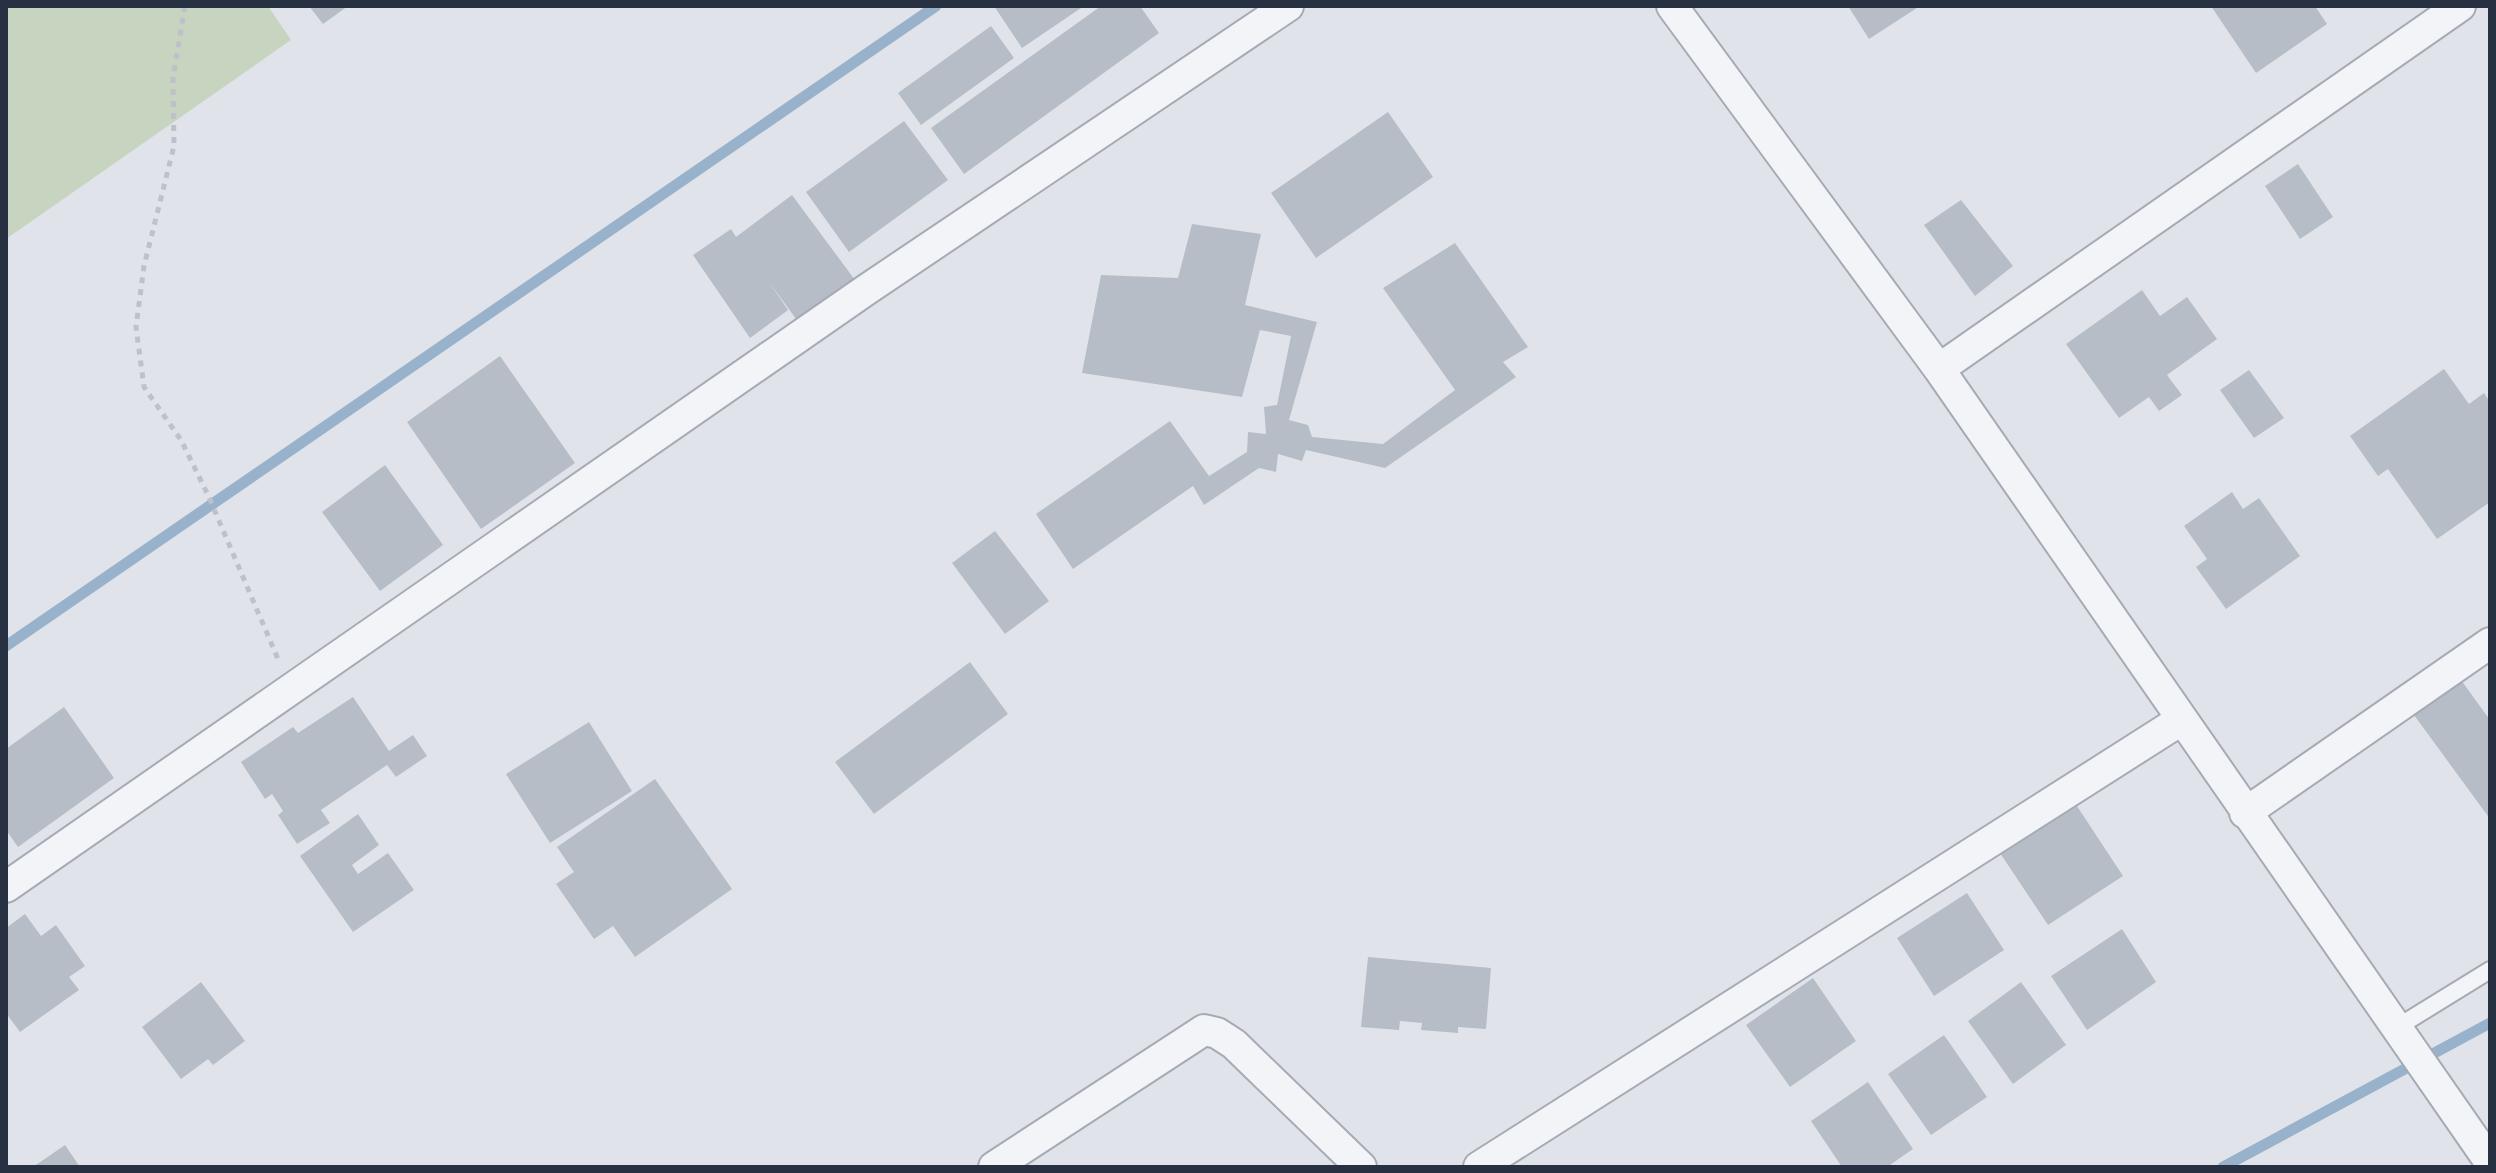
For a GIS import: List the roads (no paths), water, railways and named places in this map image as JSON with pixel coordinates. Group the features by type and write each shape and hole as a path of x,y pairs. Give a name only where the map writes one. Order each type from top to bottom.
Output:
{"street":[{"path":"6,887 866,290 1288,6"},
{"path":"1672,6 1939,369 2490,1162"},
{"path":"1939,369 2460,6"},
{"path":"2245,813 2490,643"},
{"path":"1479,1167 2181,720"},
{"path":"994,1167 1204,1030 1217,1033 1234,1044 1361,1167"}],"lane":[{"path":"2396,1028 2490,970"}],"waterway":[{"path":"6,646 936,6"},
{"path":"2223,1167 2490,1023"}]}
